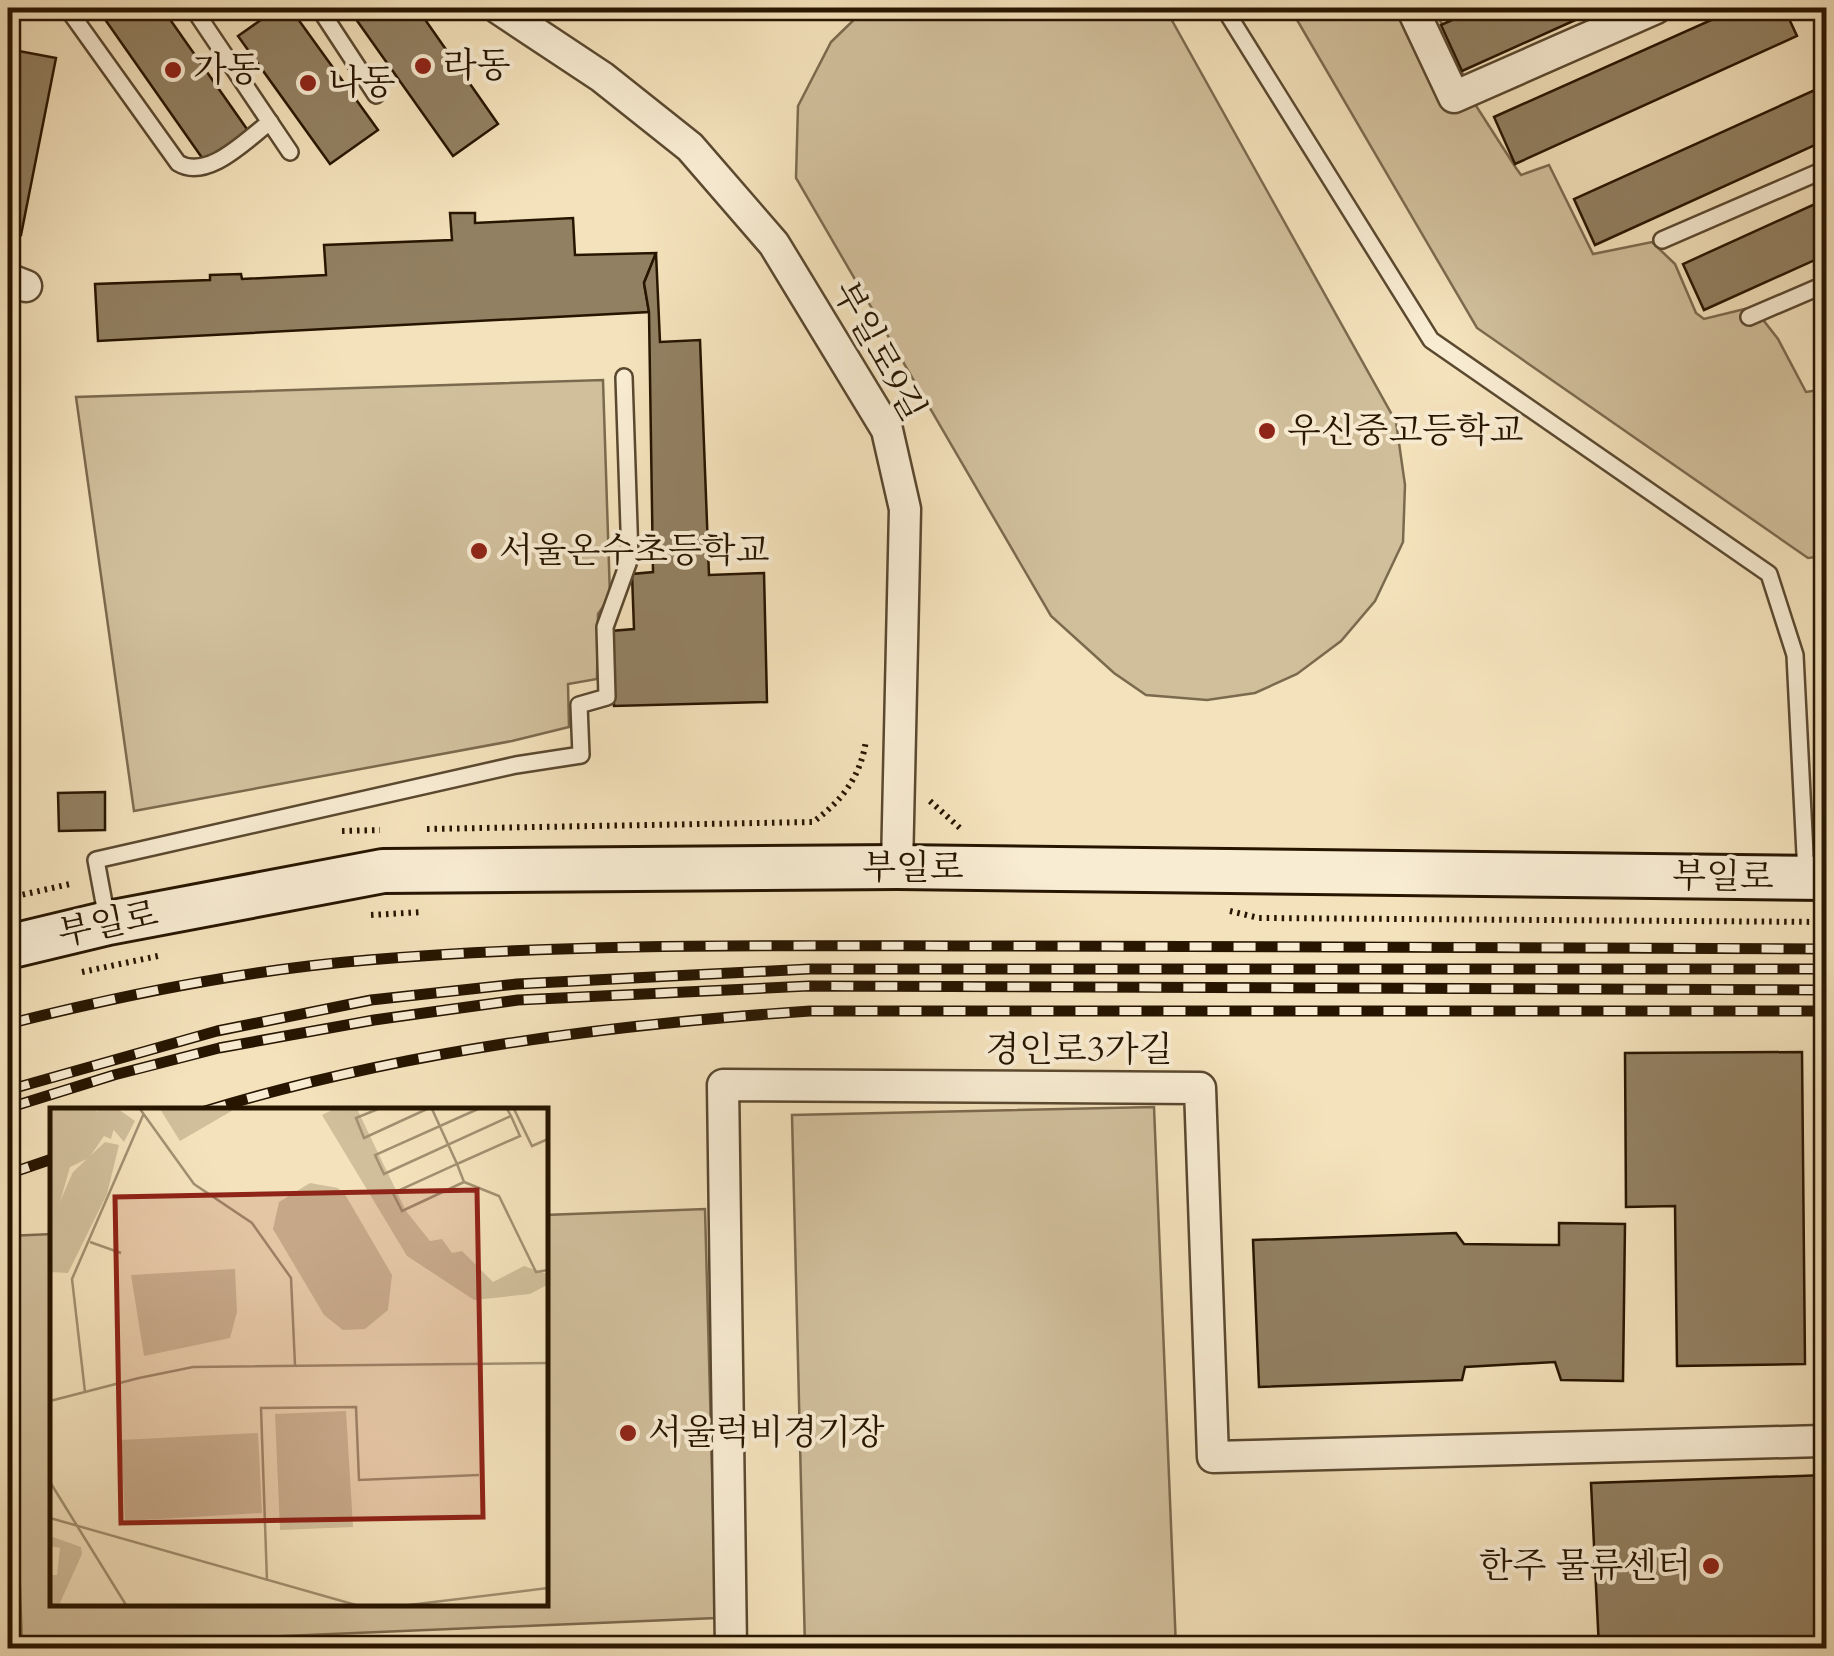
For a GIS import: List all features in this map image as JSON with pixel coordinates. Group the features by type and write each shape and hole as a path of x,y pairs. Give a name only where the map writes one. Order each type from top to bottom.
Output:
{"street":[{"name":"부일로9길","path":"498,8 602,77 690,146 774,244 887,430 906,509 896,867"},
{"path":"1412,8 1454,96 1656,8"},
{"name":"부일로","path":"8,947 108,923 383,870 896,867 1816,878"},
{"name":"경인로3가길","path":"731,1648 723,1085 1200,1088 1213,1456 1822,1441"}],"lane":[{"path":"67,8 168,150 187,168 203,168 270,122"},
{"path":"194,8 290,152"},
{"path":"319,8 376,95"},
{"path":"1224,8 1431,340 1769,574 1795,655 1816,878"},
{"path":"1662,240 1826,169"},
{"path":"1749,317 1826,284"},
{"path":"108,923 96,860 516,765 581,755 579,706 607,697 604,627 630,558 624,377"}],"path":[{"path":"846,794 864,754 866,735"},
{"path":"922,793 958,829 978,829"},
{"path":"8,898 70,884"},
{"path":"1215,908 1259,918 1826,922"},
{"path":"362,915 440,911"},
{"path":"80,972 172,952"}],"shaded area":[{"path":"866,8 1161,8 1170,17 1396,422 1405,485 1403,542 1375,601 1341,641 1297,674 1255,693 1207,700 1146,695 1114,673 1051,616 796,178 798,106 831,42"},
{"path":"1290,8 1434,8 1453,46 1471,98 1516,168 1521,175 1549,165 1593,254 1652,242 1675,264 1696,313 1704,319 1753,307 1778,339 1806,392 1826,389 1826,556 1808,558 1477,328"},
{"path":"603,380 610,597 598,614 597,679 568,684 569,727 134,811 76,397"},
{"path":"1154,1107 1176,1648 805,1648 792,1115"},
{"name":"서울럭비경기장","path":"705,1209 716,1618 22,1647 8,1236 50,1234 50,1606 548,1606 548,1215"}],"building":[{"name":"가동","path":"97,8 162,8 249,132 205,162"},
{"name":"나동","path":"278,8 290,8 378,130 330,164 238,36"},
{"name":"라동","path":"348,8 417,8 498,124 453,156"},
{"path":"1479,8 1602,8 1462,71 1441,25"},
{"path":"1738,8 1784,8 1797,36 1515,164 1494,117"},
{"path":"8,49 56,58 21,235 8,232"},
{"path":"1826,85 1826,140 1595,245 1574,199"},
{"path":"1826,199 1826,255 1704,310 1683,264"},
{"path":"450,213 475,213 475,223 573,218 575,255 656,253 644,283 649,312 98,341 95,284 210,280 210,275 241,274 242,279 326,275 324,245 452,240"},
{"path":"656,253 660,342 700,340 709,575 764,573 767,702 614,706 611,631 634,629 632,574 653,572 649,312 644,283"},
{"path":"105,792 105,830 59,831 58,793"},
{"path":"1802,1052 1805,1364 1677,1366 1675,1206 1626,1207 1625,1053"},
{"path":"1559,1223 1625,1224 1623,1381 1561,1380 1555,1362 1465,1367 1462,1380 1259,1387 1253,1240 1456,1233 1464,1244 1559,1245"},
{"name":"한주 물류센터","path":"1826,1475 1826,1648 1599,1648 1591,1483"},
{"path":"451,1639 451,1648 294,1648 294,1644"}],"railway":[{"path":"8,1024 142,993 277,970 526,950 763,946 1826,949"},
{"path":"8,1090 217,1031 371,1000 517,984 809,969 1826,969"},
{"path":"8,1108 219,1048 374,1020 518,1000 809,986 1826,990"},
{"path":"216,1108 354,1072 504,1044 657,1024 810,1011 1826,1011"},
{"path":"8,1174 50,1160"}],"place":[{"name":"라동","path":"423,66"},
{"name":"가동","path":"173,70"},
{"name":"나동","path":"308,83"},
{"name":"우신중고등학교","path":"1267,431"},
{"name":"서울온수초등학교","path":"479,551"},
{"name":"서울럭비경기장","path":"628,1433"},
{"name":"한주 물류센터","path":"1711,1566"}]}
